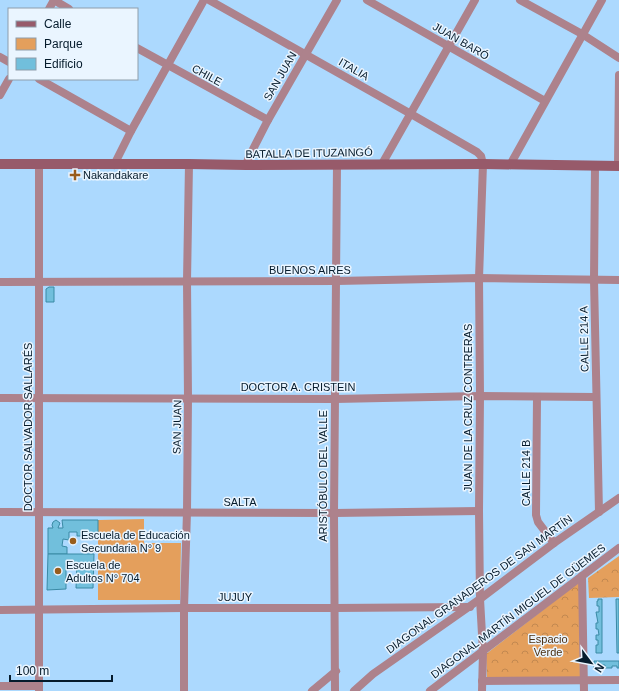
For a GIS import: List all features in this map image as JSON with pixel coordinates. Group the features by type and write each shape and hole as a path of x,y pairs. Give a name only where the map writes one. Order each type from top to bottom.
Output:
{"main road":[{"name":"BATALLA DE ITUZAINGÓ","path":"0,164 483,164 619,166"}],"street":[{"path":"54,0 67,8"},
{"path":"114,165 131,131 204,0"},
{"name":"ITALIA","path":"209,0 477,152 483,164"},
{"name":"SAN JUAN","path":"246,165 268,120 337,0"},
{"name":"JUAN BARÓ","path":"367,0 545,101"},
{"path":"382,164 475,0"},
{"path":"520,0 582,34 619,58"},
{"path":"510,165 602,0"},
{"name":"CHILE","path":"138,49 268,120"},
{"path":"619,75 619,166"},
{"path":"0,95 8,80"},
{"path":"41,80 131,131"},
{"name":"DOCTOR SALVADOR SALLARÉS","path":"39,163 39,689"},
{"name":"SAN JUAN","path":"184,691 184,608 187,512 187,281 189,164"},
{"name":"ARISTÓBULO DEL VALLE","path":"336,691 334,513 337,164"},
{"name":"JUAN DE LA CRUZ CONTRERAS","path":"482,691 483,652 480,599 479,511 479,278 483,164"},
{"name":"CALLE 214 A","path":"595,166 594,280 599,512"},
{"name":"BUENOS AIRES","path":"0,282 337,281 479,278 619,280"},
{"name":"DOCTOR A. CRISTEIN","path":"0,398 335,399 480,396 596,398"},
{"name":"CALLE 214 B","path":"537,398 536,515 538,522 554,543"},
{"name":"DIAGONAL GRANADEROS DE SAN MARTÍN","path":"354,691 379,670 470,607 554,543 619,498"},
{"name":"SALTA","path":"0,512 334,513 479,511"},
{"name":"DIAGONAL MARTÍN MIGUEL DE GÜEMES","path":"430,691 619,548"},
{"path":"582,576 584,691"},
{"name":"JUJUY","path":"0,610 470,607"},
{"path":"312,691 336,671"},
{"path":"482,681 619,680"},
{"path":"0,686 39,689"}],"green space":[{"path":"144,519 144,543 181,543 180,600 98,600 98,520"},
{"path":"619,556 619,597 589,598 588,578"},
{"name":"Espacio Verde","path":"579,582 580,677 487,677 486,654"}],"building":[{"path":"49,287 54,287 54,302 46,302 46,289"},
{"path":"56,520 60,523 58,528 63,528 62,520 98,520 98,536 88,536 88,532 81,532 81,536 77,536 77,532 69,532 69,540 63,539 62,546 67,547 67,554 48,554 48,528 53,528 53,522"},
{"path":"48,554 94,554 93,588 76,588 77,563 66,563 66,589 47,590"},
{"path":"598,599 602,599 602,653 596,653 596,645 598,645 598,640 596,640 596,635 599,635 598,629 596,629 596,623 598,623 596,612 599,612 599,606 597,606"},
{"path":"616,599 619,599 619,653 617,653"},
{"path":"594,661 619,661 619,668 617,668 617,666 612,666 612,668 605,668 605,665 600,665 600,668 594,668"}],"place":[{"name":"Nakandakare","path":"75,175"},
{"name":"Escuela de Educación Secundaria N° 9","path":"73,541"},
{"name":"Escuela de Adultos N° 704","path":"58,571"}]}
